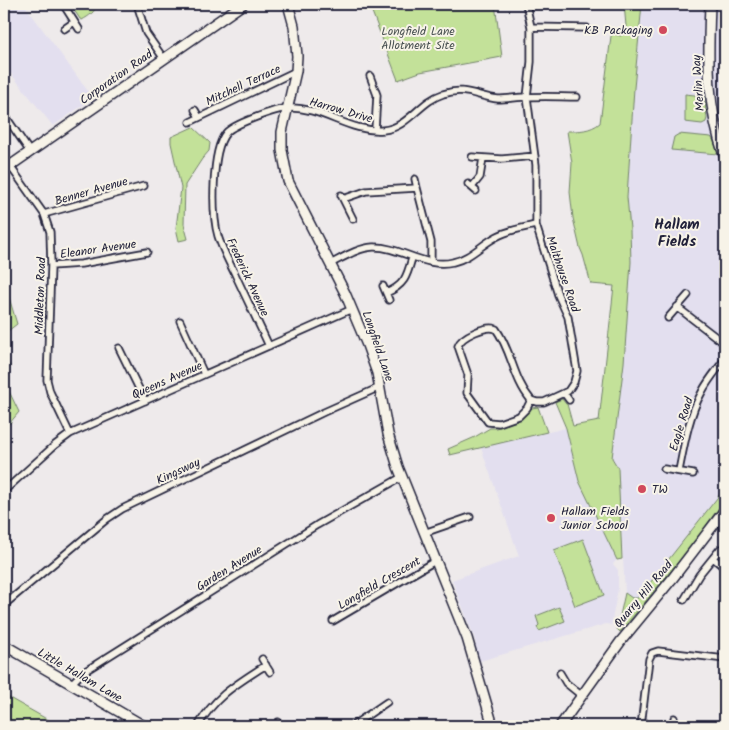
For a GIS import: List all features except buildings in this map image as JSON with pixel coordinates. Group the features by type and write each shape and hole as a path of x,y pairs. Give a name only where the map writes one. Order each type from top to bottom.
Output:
{"street":[{"path":"63,4 79,29"},
{"path":"137,4 146,33 164,59"},
{"name":"Corporation Road","path":"7,168 243,4"},
{"name":"Longfield Lane","path":"288,4 294,26 297,56 296,71 282,132 282,150 288,181 352,309 369,350 380,387 391,444 424,534 471,649 493,726"},
{"name":"Malthouse Road","path":"526,4 531,27 527,97 528,117 537,171 536,225 555,287 568,317 570,337 576,361 574,382 568,391 564,393"},
{"name":"Merlin Way","path":"710,4 708,84 713,116 722,142 725,158"},
{"path":"64,29 74,22"},
{"path":"531,27 587,28"},
{"name":"Mitchell Terrace","path":"190,122 296,71"},
{"path":"370,76 377,95 375,130"},
{"name":"Harrow Drive","path":"286,108 310,111 375,130 392,129 409,119 437,96 452,91 468,91 498,99 578,97"},
{"name":"Frederick Avenue","path":"269,346 219,238 214,209 214,188 218,150 225,134 231,128 264,114 286,108"},
{"name":"Mitchell Terrace","path":"195,110 199,117"},
{"path":"4,114 30,152"},
{"path":"472,157 511,159 535,156"},
{"path":"472,188 480,177 483,158"},
{"name":"Middleton Road","path":"7,168 44,214 50,232 52,266 47,380 50,392 70,434"},
{"path":"415,179 431,242 431,261"},
{"name":"Benner Avenue","path":"44,214 144,186"},
{"path":"353,219 342,197 366,190 417,188"},
{"path":"330,264 359,250 373,247 387,249 412,258 451,263 504,233 536,225"},
{"name":"Eleanor Avenue","path":"52,266 81,264 147,252"},
{"path":"386,293 403,283 412,258"},
{"path":"383,286 389,300"},
{"path":"668,318 688,295"},
{"path":"677,307 725,344"},
{"name":"Queens Avenue","path":"4,491 70,434 352,309"},
{"path":"180,321 204,374"},
{"path":"531,400 527,408 518,416 499,423 491,423 485,420 479,408 467,393 468,375 458,346 461,339 488,327 496,329 518,380 531,400 544,402 564,393 569,400"},
{"path":"119,348 145,401"},
{"name":"Eagle Road","path":"678,472 698,399 725,359"},
{"name":"Kingsway","path":"4,605 122,509 380,387"},
{"name":"Eagle Road","path":"664,469 693,474"},
{"name":"Garden Avenue","path":"71,684 86,670 322,522 402,477"},
{"name":"Quarry Hill Road","path":"560,726 620,641 662,593 725,510"},
{"path":"424,534 470,517"},
{"path":"684,600 699,575 720,550"},
{"path":"713,558 725,568"},
{"name":"Longfield Crescent","path":"333,622 435,561"},
{"name":"Little Hallam Lane","path":"4,645 144,726"},
{"path":"641,726 649,659 652,653 658,651 725,659"},
{"path":"262,658 270,672"},
{"path":"198,726 219,697 266,665"},
{"path":"560,673 566,683 582,696"},
{"path":"352,726 384,704 378,699"},
{"path":"673,726 674,718"}],"shaded area":[{"path":"11,4 24,4 93,98 53,126 4,65 4,10"},
{"path":"642,4 725,4 725,429 722,433 725,436 725,488 637,599 625,593 618,468 612,458 628,311 631,262 627,197"},
{"name":"Hallam Fields Junior School","path":"566,428 579,481 617,560 613,564 618,570 618,589 611,625 606,624 480,661 475,645 475,636 452,580 519,556 481,448"}],"green space":[{"path":"70,4 96,4 96,7 90,15 82,20"},
{"name":"Longfield Lane Allotment Site","path":"369,4 495,4 502,57 420,72 398,80"},
{"path":"624,4 642,4 627,197 631,262 624,363 612,458 618,468 622,559 617,560 579,481 566,428 555,402 562,399 567,404 573,426 599,421 614,286 591,284 580,248 573,218 570,192 572,163 567,131 580,131 600,123 611,36 613,34 621,36 626,26"},
{"path":"685,94 704,96 706,122 702,124 685,122"},
{"path":"193,127 210,143 209,151 185,185 184,224 188,239 179,241 176,228 181,188 171,137"},
{"path":"679,134 711,137 718,154 671,150 674,137"},
{"path":"4,281 17,324 4,334"},
{"path":"4,355 10,366 5,383 19,412 4,430"},
{"path":"538,407 547,432 450,455 448,449 490,428 496,428 520,419 532,408"},
{"path":"725,488 725,499 703,530 620,632 617,629 625,593 632,598 638,598"},
{"path":"583,539 604,595 575,606 554,550"},
{"path":"559,607 565,621 539,631 536,616"},
{"path":"4,695 59,726 4,726"}],"place":[{"name":"KB Packaging","path":"663,30"},
{"name":"TW","path":"642,489"},
{"name":"Hallam Fields Junior School","path":"551,518"}],"district":[{"name":"Hallam Fields","path":"677,232"}]}
